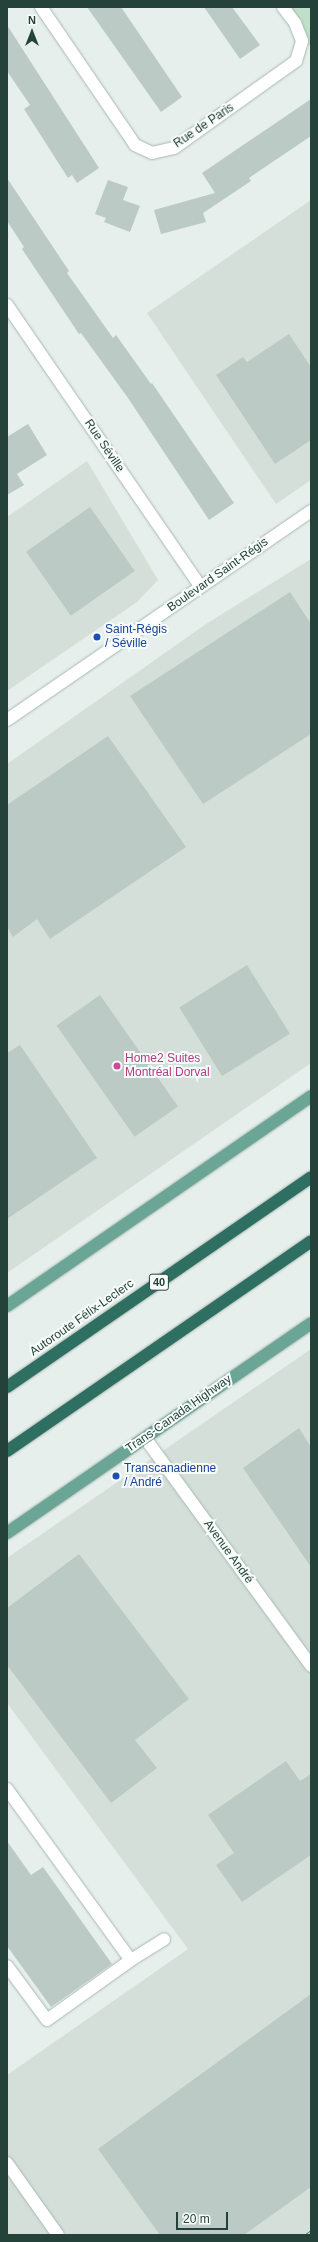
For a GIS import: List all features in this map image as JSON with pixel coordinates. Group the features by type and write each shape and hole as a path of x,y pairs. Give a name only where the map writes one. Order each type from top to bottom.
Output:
{"highway":[{"name":"Autoroute Félix-Leclerc","path":"7,1387 311,1177"},
{"path":"7,1451 311,1241"}],"main road":[{"path":"7,1306 311,1096"},
{"name":"Trans-Canada Highway","path":"7,1533 311,1323"}],"street":[{"name":"Rue de Paris","path":"41,7 135,145 152,153 174,148 296,61 302,41 295,23 283,7"},
{"name":"Rue Séville","path":"7,305 201,587"},
{"name":"Boulevard Saint-Régis","path":"7,720 311,511"},
{"name":"Avenue André","path":"145,1438 311,1666"},
{"path":"7,1789 131,1960"},
{"path":"7,1966 47,2020 131,1960 164,1939"},
{"path":"7,2162 58,2235"}],"shaded area":[{"path":"311,200 311,480 276,504 147,313"},
{"path":"87,461 158,580 137,602 7,691 7,517"},
{"path":"311,559 311,1063 7,1273 7,764 206,624"},
{"path":"311,1349 311,2235 7,2235 7,2075 188,1949 7,1703 7,1558"}],"green space":[{"path":"293,7 311,7 311,46 302,41 286,11"}],"building":[{"path":"87,7 121,7 182,97 161,112"},
{"path":"204,7 232,7 260,45 240,59"},
{"path":"7,25 99,168 77,183 72,175 68,178 24,109 30,105 7,71"},
{"path":"311,99 311,136 249,178 251,181 203,213 206,222 161,234 154,210 215,193 202,173"},
{"path":"7,178 69,271 67,273 113,338 116,335 151,384 152,383 234,503 209,520 128,398 81,333 79,334 22,249 24,247 7,221"},
{"path":"108,180 128,187 123,200 140,206 130,232 104,222 106,218 95,214"},
{"path":"289,334 311,367 311,440 275,464 216,375 243,357 247,362"},
{"path":"28,424 47,455 17,474 24,485 7,495 7,437"},
{"path":"90,507 135,571 71,616 26,552"},
{"path":"290,592 311,624 311,734 203,804 130,696"},
{"path":"108,736 186,847 50,939 37,919 13,937 7,927 7,805"},
{"path":"247,965 290,1034 222,1076 179,1007"},
{"name":"Home2 Suites Montréal Dorval","path":"100,995 178,1106 135,1137 57,1025"},
{"path":"20,1045 97,1158 7,1219 7,1053"},
{"path":"299,1428 311,1447 311,1567 243,1468"},
{"path":"79,1554 189,1699 135,1740 157,1768 111,1803 7,1665 7,1608"},
{"path":"286,1761 300,1781 311,1774 311,1855 242,1902 216,1865 234,1853 208,1815"},
{"path":"7,1841 31,1875 43,1867 112,1964 51,2007 7,1946"},
{"path":"311,1994 311,2187 244,2235 160,2235 98,2149"}],"tram line":[{"path":"304,2235 311,2230"}],"place":[{"name":"Saint-Régis / Séville","path":"97,637"},
{"name":"Home2 Suites Montréal Dorval","path":"117,1066"},
{"name":"Transcanadienne / André","path":"116,1476"}]}
